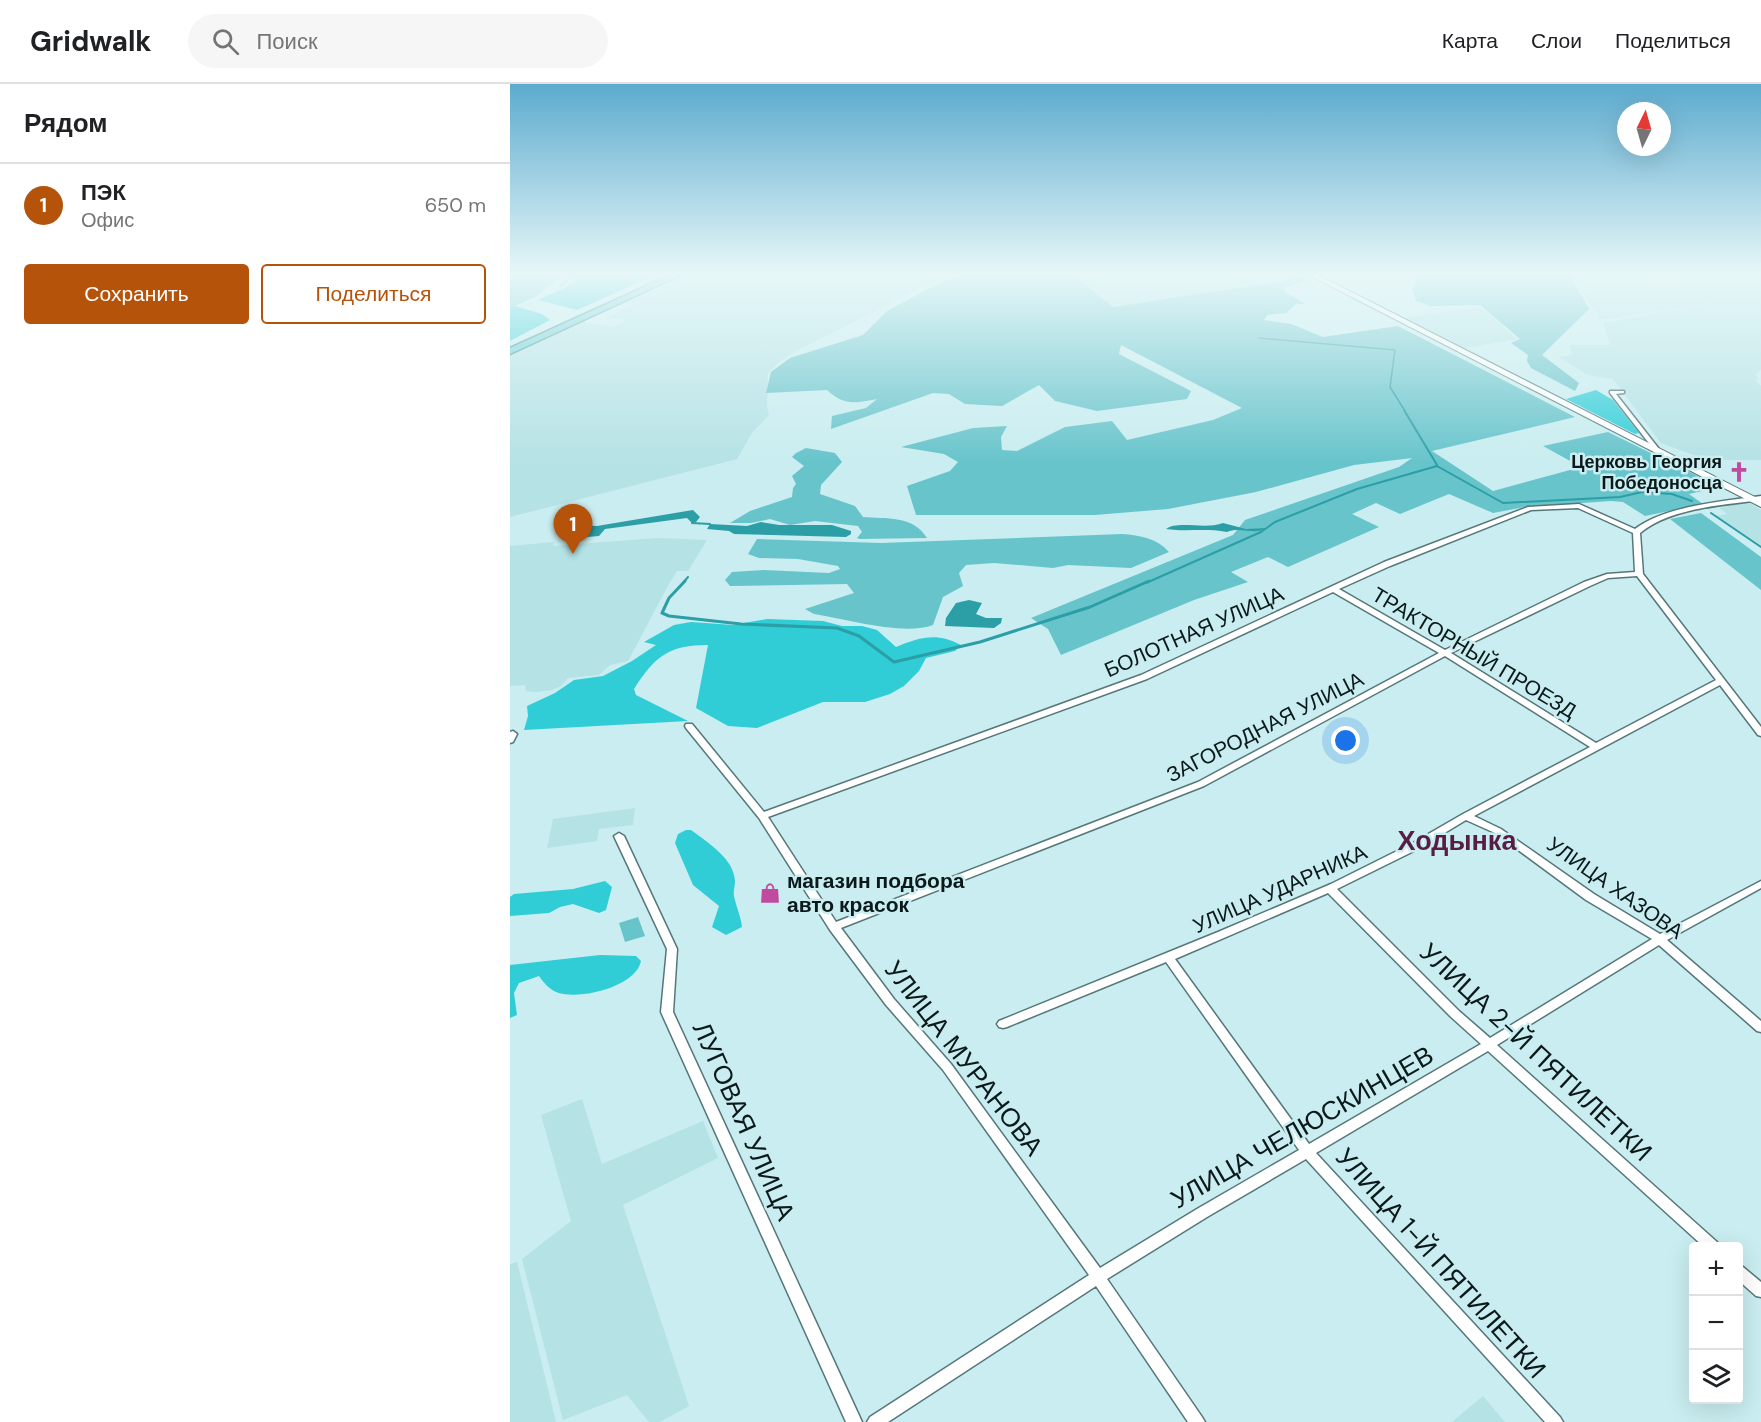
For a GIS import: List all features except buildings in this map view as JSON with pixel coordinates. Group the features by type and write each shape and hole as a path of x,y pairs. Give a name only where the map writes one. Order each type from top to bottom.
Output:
{"highway":[{"path":"510,349 535,337"},
{"path":"510,349 536,337"}],"main road":[{"path":"1435,337 1758,500"}],"street":[{"path":"1622,392 1612,392 1657,450"},
{"path":"1758,500 1663,516 1643,524 1636,532 1639,574 1761,733"},
{"name":"БОЛОТНАЯ УЛИЦА","path":"762,816 1144,677 1388,564 1530,508 1579,506 1636,532"},
{"name":"ЗАГОРОДНАЯ УЛИЦА","path":"834,927 1201,784 1445,653 1607,576 1639,574"},
{"name":"ТРАКТОРНЫЙ ПРОЕЗД","path":"1333,589 1445,653 1596,747"},
{"name":"УЛИЦА УДАРНИКА","path":"1003,1023 1169,958 1330,889 1434,837 1466,816 1721,681"},
{"name":"УЛИЦА МУРАНОВА","path":"689,726 762,816 834,927 890,1002 947,1067 1098,1277 1197,1422"},
{"name":"УЛИЦА ХАЗОВА","path":"1466,816 1498,831 1590,897 1659,940 1761,1028"},
{"name":"ЛУГОВАЯ УЛИЦА","path":"619,836 672,949 667,1012 854,1422"},
{"name":"УЛИЦА ЧЕЛЮСКИНЦЕВ","path":"875,1422 1098,1277 1490,1044 1659,940 1761,884"},
{"name":"УЛИЦА 2-Й ПЯТИЛЕТКИ","path":"1330,889 1455,1014 1708,1242"},
{"name":"УЛИЦА 1-Й ПЯТИЛЕТКИ","path":"1169,958 1307,1152 1555,1422"},
{"path":"1743,1275 1761,1291"}],"shaded area":[{"path":"545,337 823,337 794,352 768,373 767,407 769,415 752,433 737,459 510,517 510,353"},
{"path":"855,337 1420,337 1575,417 1432,451 1493,491 1581,467 1543,446 1608,432 1720,487 1689,494 1703,504 1645,516 1623,502 1611,501 1525,507 1493,513 1449,494 1400,514 1376,503 1352,514 1379,527 1288,567 1268,557 1231,572 1248,582 1194,600 1061,655 1048,629 1031,618 1233,535 1245,520 1399,467 1412,458 1354,465 1256,492 1168,509 1095,515 916,515 907,486 950,471 958,462 944,454 901,447 973,428 1007,426 1001,437 1002,450 1017,451 1065,427 1112,421 1127,440 1213,420 1242,408 1121,345 1119,354 1191,391 1187,399 1097,411 1055,401 1039,385 1002,406 965,404 949,394 933,393 831,429 832,416 866,408 877,399 862,402 844,401 827,390 766,393 771,372 790,358"},
{"path":"1444,337 1517,339 1466,348"},
{"path":"1518,337 1560,337 1542,355 1579,383 1575,391 1531,368 1527,361 1528,355 1511,343 1520,339"},
{"path":"1608,337 1761,337 1761,369 1755,375 1759,379 1755,380 1761,386 1761,460 1707,460 1661,443 1613,379 1588,375 1558,357 1572,355 1570,345 1610,345"},
{"path":"1596,390 1613,400 1639,433 1635,434 1566,399"},
{"path":"806,448 835,453 842,462 821,485 820,494 855,506 863,517 890,518 907,522 914,525 927,538 860,539 857,538 862,532 858,526 815,521 790,525 770,519 751,523 730,523 750,511 792,497 796,484 792,476 804,466 792,457"},
{"path":"1749,502 1761,510 1761,545 1717,516 1727,514 1719,508"},
{"path":"693,510 700,517 692,523 687,518 605,529 599,536 587,537 581,531 564,531 564,515 573,513 577,525 597,526"},
{"path":"1701,513 1761,557 1761,590 1670,519"},
{"path":"761,522 779,525 832,525 851,531 851,534 846,537 734,534 729,531 707,529 710,524 747,526"},
{"path":"1223,523 1246,529 1267,528 1258,531 1232,530 1227,532 1166,529 1177,525 1208,526"},
{"path":"1122,534 1148,538 1169,552 1131,568 1068,565 1053,568 994,563 966,565 959,573 963,586 943,597 933,625 921,628 875,626 814,614 805,609 854,593 847,584 730,586 725,580 732,572 764,570 829,573 840,569 838,566 798,559 759,558 748,554 757,539 881,543"},
{"path":"657,538 707,540 688,571 677,571 628,661 610,665 599,675 568,678 561,686 552,690 536,692 526,691 525,685 510,686 510,546 554,542 553,546"},
{"path":"969,600 982,603 976,614 986,618 1002,618 1001,623 994,628 945,626 946,618 956,603"},
{"path":"767,619 823,621 842,626 862,626 877,630 896,647 928,637 944,638 961,645 955,651 926,658 919,671 904,686 890,694 865,702 823,702 757,728 728,726 696,708 708,645 683,647 673,650 656,661 634,689 636,695 688,721 524,730 528,716 527,706 555,693 574,680 603,676 632,661 656,645 644,642 674,625 691,622 733,625"},
{"path":"635,808 633,825 599,829 597,841 547,848 553,819"},
{"path":"691,830 719,852 734,874 734,896 742,927 726,935 712,927 719,906 693,885 675,843 678,834"},
{"path":"605,881 612,887 606,910 599,913 573,904 549,913 510,916 510,897 514,894 573,889"},
{"path":"638,917 645,936 625,942 619,923"},
{"path":"600,955 636,956 641,961 637,970 629,978 618,985 591,993 578,995 556,992 539,976 519,983 514,993 517,1015 510,1018 510,965"},
{"path":"582,1099 602,1164 703,1121 718,1158 623,1205 689,1406 660,1422 649,1422 627,1395 563,1420 522,1259 571,1221 541,1115"},
{"path":"517,1262 556,1422 510,1422 510,1264"},
{"path":"1483,1396 1505,1422 1452,1422"}],"waterway":[{"path":"1259,338 1395,350 1390,387 1405,411"},
{"path":"1404,410 1437,465"},
{"path":"1146,583 1261,532 1275,522 1357,489 1437,466 1503,503 1620,497 1642,492 1672,494 1692,501"},
{"path":"1711,513 1761,547"},
{"path":"692,523 710,524"},
{"path":"683,583 688,577"},
{"path":"685,581 669,598 662,613 669,616 741,624 837,628 859,636 894,662 980,642 1090,607 1149,581"}],"place":[{"name":"Церковь Георгия Победоносца","path":"1739,472"},
{"name":"ПЭК","path":"573,554"},
{"name":"магазин подбора авто красок","path":"770,893"}],"district":[{"name":"Ходынка","path":"1457,841"}]}
